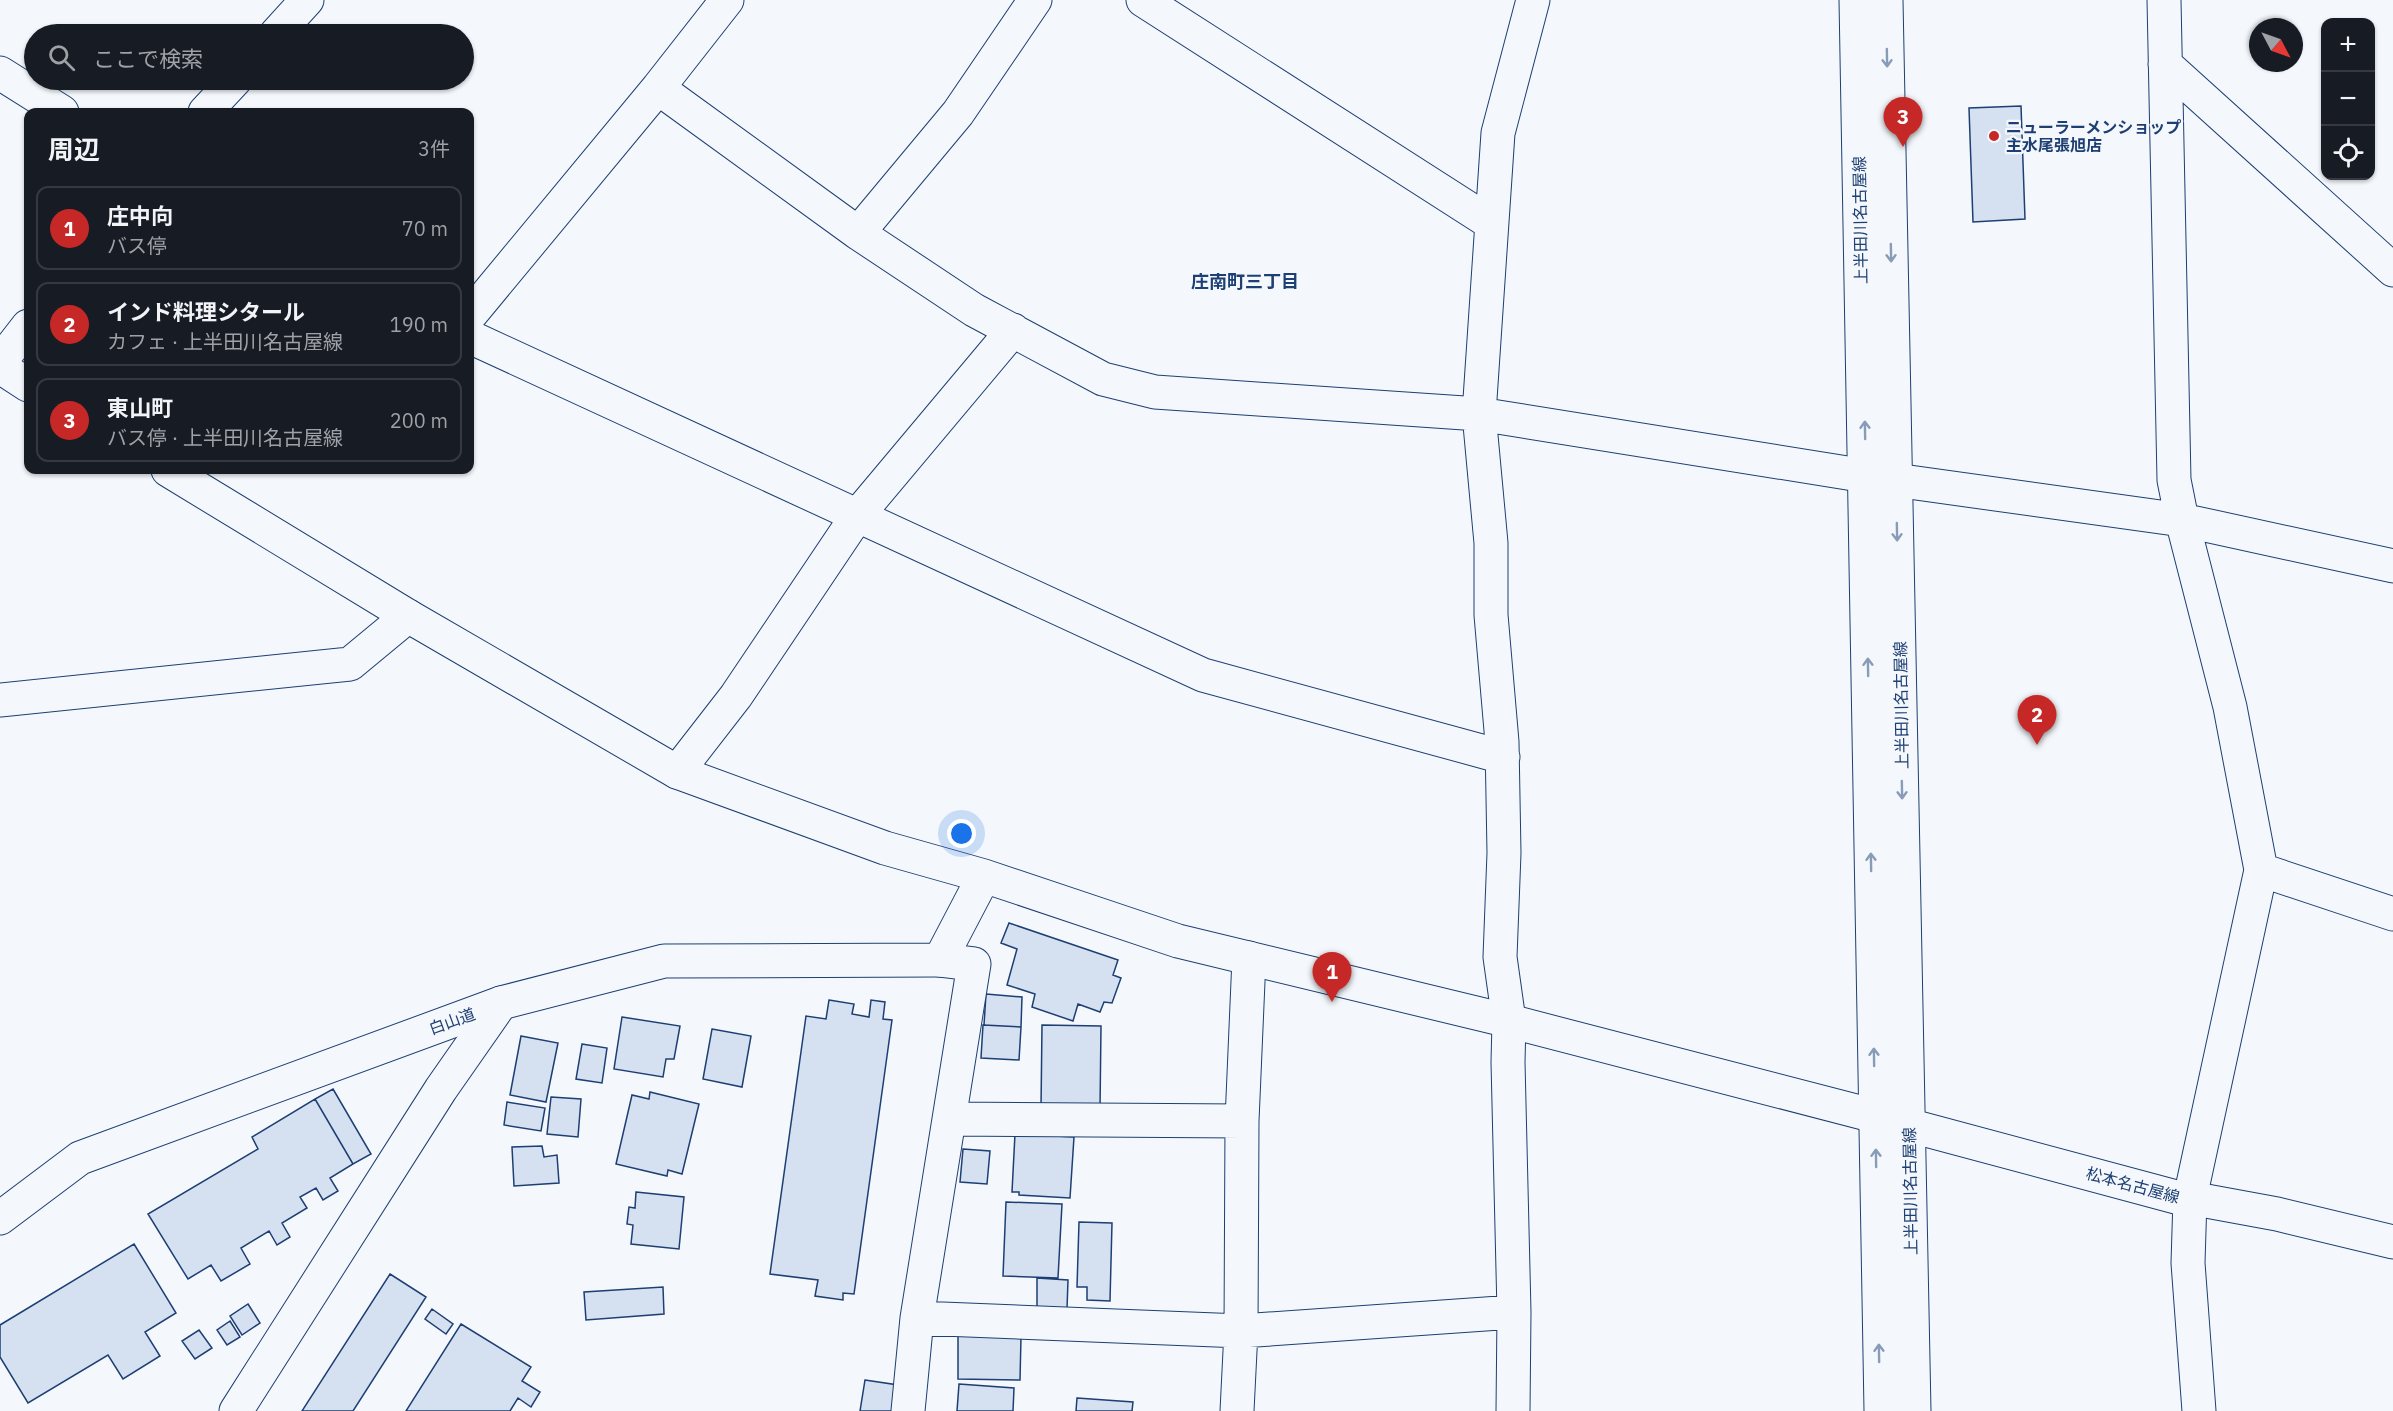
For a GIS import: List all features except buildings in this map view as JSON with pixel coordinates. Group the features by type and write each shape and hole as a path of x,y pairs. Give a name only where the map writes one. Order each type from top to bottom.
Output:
{"street":[{"path":"285,24 307,0"},
{"path":"474,310 658,88 727,0"},
{"path":"858,233 957,113 1035,0"},
{"path":"1143,0 1491,223"},
{"path":"1513,1411 1514,1312 1509,1021 1500,957 1504,853 1503,757 1491,615 1491,543 1479,414 1498,133 1533,0"},
{"name":"上半田川名古屋線","path":"1856,0 1881,478 1909,1125 1914,1411"},
{"name":"上半田川名古屋線","path":"1881,1411 1875,1116 1886,0"},
{"path":"2164,0 2174,480 2182,520 2230,707 2261,870 2190,1198 2188,1263 2199,1411"},
{"path":"2165,64 2393,270"},
{"path":"0,72 24,87"},
{"path":"658,88 858,233 974,310 1102,379 1155,392 1479,414 1881,478 2182,520 2393,566"},
{"path":"28,90 56,108"},
{"path":"209,108 226,90"},
{"path":"677,772 736,696 857,516 1013,330"},
{"path":"0,362 24,331"},
{"path":"474,339 1203,675 1503,757"},
{"path":"0,367 24,382"},
{"name":"松本名古屋線","path":"175,474 408,616 677,772 885,848 984,876 1178,941 1509,1021 2187,1200 2190,1198 2277,1214 2393,1242"},
{"path":"0,700 350,664 408,616"},
{"path":"2261,870 2393,914"},
{"path":"940,960 984,876"},
{"path":"1237,1411 1241,1331 1242,1121 1249,958"},
{"name":"白山道","path":"0,1218 80,1158 501,1003 664,962 940,960 974,964 950,1119"},
{"path":"236,1411 441,1089 501,1003"},
{"path":"908,1411 917,1318 950,1119 1242,1121"},
{"path":"917,1318 1241,1331 1514,1312"}],"place":[{"name":"ニューラーメンショップ 主水尾張旭店","path":"1994,136"},
{"name":"東山町","path":"1903,147"},
{"name":"インド料理シタール","path":"2037,745"},
{"name":"庄中向","path":"1332,1002"}],"district":[{"name":"庄南町三丁目","path":"1245,281"}]}
